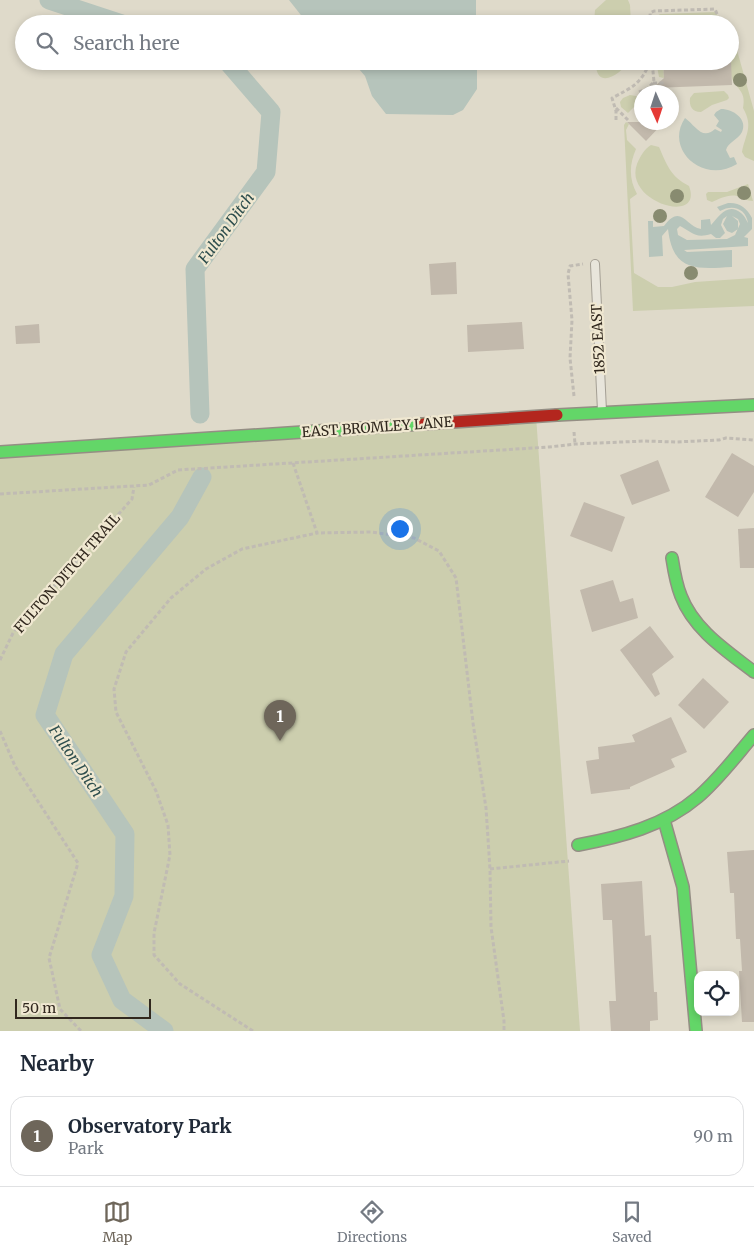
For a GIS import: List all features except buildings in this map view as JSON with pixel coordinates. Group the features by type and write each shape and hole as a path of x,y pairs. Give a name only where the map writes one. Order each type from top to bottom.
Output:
{"main road":[{"name":"EAST BROMLEY LANE","path":"0,452 574,414 754,405"},
{"path":"672,558 679,595 688,614 703,632 754,672"},
{"path":"578,845 640,830 677,813 722,773 754,735"},
{"path":"664,820 683,887 696,1031"}],"lane":[{"name":"1852 EAST","path":"595,264 602,413"}],"path":[{"path":"650,15 650,13 654,12 715,9 717,15"},
{"path":"616,120 612,98 629,90 641,79 646,70"},
{"path":"652,70 653,83 665,83"},
{"path":"629,90 634,91"},
{"path":"615,107 628,120"},
{"path":"574,444 573,386 570,358 572,320 568,269 573,265 595,264"},
{"path":"0,494 150,485 178,470 574,444 645,441 676,442 726,438 754,440"},
{"path":"293,463 317,533"},
{"name":"FULTON DITCH TRAIL","path":"0,660 14,631 132,499 134,487"},
{"path":"253,1031 180,984 154,955 154,933 170,855 168,825 156,791 116,712 114,689 126,652 171,598 206,569 242,549 317,533 372,532 414,538 439,551 456,578 473,723 486,808 491,927 504,1031"},
{"path":"0,731 16,766 78,862 50,958 60,1009 81,1031"},
{"path":"490,868 578,860 578,845"}],"green space":[{"path":"606,0 628,0 631,15 595,15 595,10"},
{"path":"716,12 717,15 659,15"},
{"path":"739,57 754,111 754,161 745,157 742,152 748,131 748,120 743,108 742,93 731,75 731,70 739,70"},
{"path":"597,70 621,70 611,77 605,78 601,77"},
{"path":"658,70 664,70 664,78 659,77"},
{"path":"724,91 729,98 727,100 712,105 701,112 693,110 690,104 690,98 694,93"},
{"path":"634,96 634,107 628,113 621,107 620,102 623,98"},
{"path":"626,122 629,124 626,130 627,140 636,149 631,172 632,183 637,194 630,199 634,273 658,287 672,287 695,282 754,278 754,306 633,311 624,125"},
{"path":"651,145 659,147 673,174 689,186 690,198 685,205 675,207 663,204 651,198 641,189 636,177 637,164 644,151"},
{"path":"748,184 753,201 737,196 724,197 712,202 707,200 706,194 708,192 727,192"},
{"path":"536,416 580,1031 0,1031 0,452"}],"shaded area":[{"path":"289,0 476,0 476,15 301,15"},
{"path":"360,70 477,70 477,89 463,110 453,115 386,114 372,96 365,76"},
{"path":"721,109 734,113 743,123 742,132 726,150 730,158 734,157 737,164 724,169 712,170 700,167 683,152 679,141 680,130 685,118 702,133 715,129 721,132 722,130 716,126 719,121 714,115"},
{"path":"732,203 742,206 748,211 752,218 752,229 744,237 748,238 748,246 684,250 687,252 732,250 732,267 708,268 688,265 675,253 668,229 662,236 663,256 649,257 648,221 653,221 653,227 664,226 670,219 679,216 701,229 701,220 710,219 711,225 724,212 732,209 742,214 748,223 747,218 738,209 729,208 720,211 717,207","holes":["727,216 723,224 727,231 732,233 738,229 735,235 727,239 687,240 678,235 677,229 680,226 697,235 711,234 716,238 720,238 725,233 721,225 723,219"]}],"waterway":[{"name":"Fulton Ditch","path":"49,0 95,15"},
{"name":"Fulton Ditch","path":"200,414 195,269 266,172 271,112 235,70"},
{"name":"Fulton Ditch","path":"164,1031 122,1000 101,955 124,896 125,834 45,715 64,654 180,517 202,477"}],"traffic: fast":[{"path":"557,415 754,405"},
{"path":"0,452 423,424"},
{"path":"672,558 679,591 694,619 722,648 754,672"},
{"path":"578,845 626,834 671,816 698,797 713,783 754,735"},
{"path":"664,820 683,887 696,1031"}],"traffic: jam":[{"path":"423,424 557,415"}],"place":[{"name":"Observatory Park","path":"280,741"}]}
